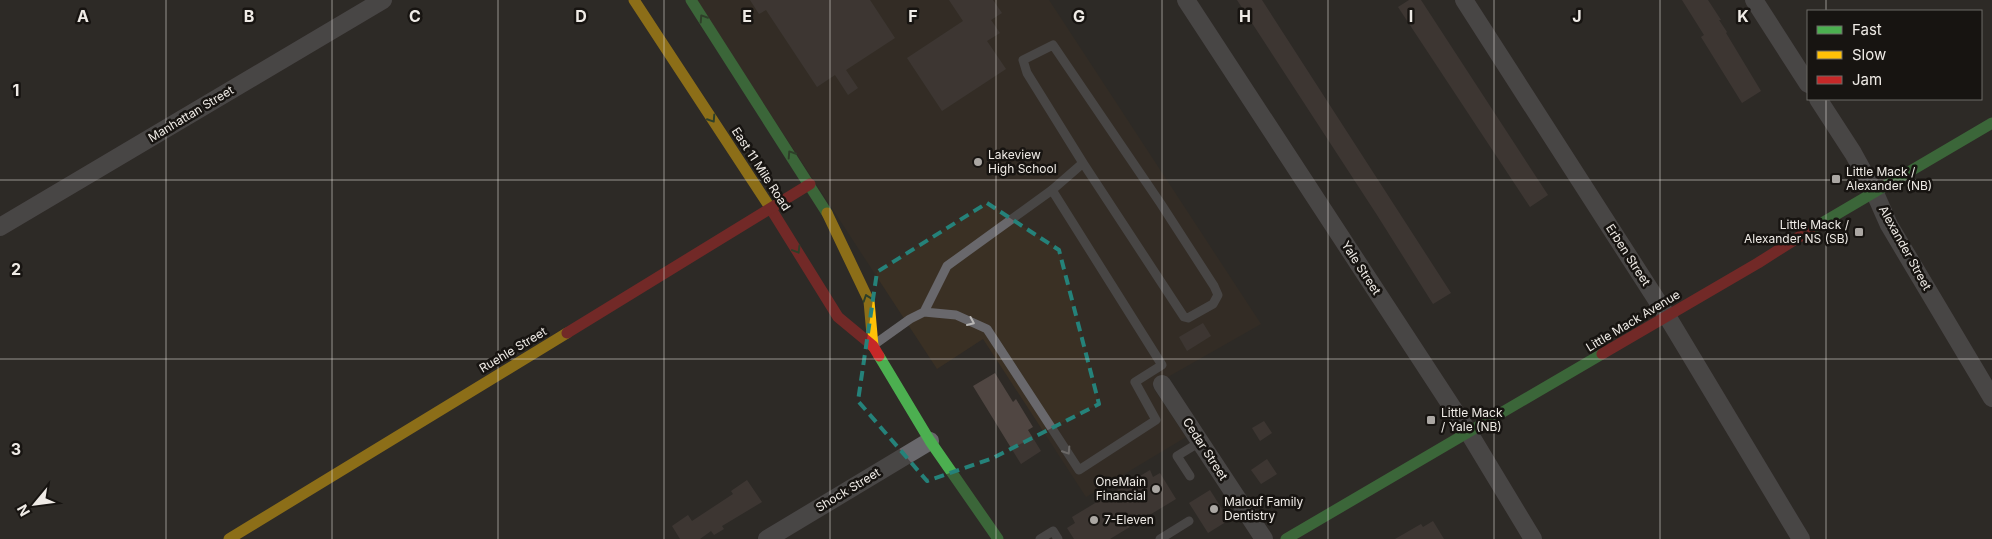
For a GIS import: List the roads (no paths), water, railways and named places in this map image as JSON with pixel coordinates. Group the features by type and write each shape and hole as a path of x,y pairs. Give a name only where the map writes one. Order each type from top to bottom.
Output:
{"main road":[{"name":"East 11 Mile Road","path":"634,0 771,209 838,317 873,346 930,441 998,539"},
{"name":"East 11 Mile Road","path":"691,0 810,184 835,227 869,301 873,346"},
{"name":"Little Mack Avenue","path":"1286,539 1758,263 1874,191 1992,124"},
{"name":"Ruehle Street","path":"229,539 810,184"}],"street":[{"name":"Manhattan Street","path":"0,228 383,0"},
{"name":"Yale Street","path":"1186,0 1469,433 1532,539"},
{"name":"Erben Street","path":"1464,0 1667,316 1801,539"},
{"path":"1754,0 1807,82"},
{"name":"Alexander Street","path":"1819,100 1853,153 1874,191 1889,224 1992,398"},
{"name":"Cedar Street","path":"1158,378 1264,539"},
{"name":"Shock Street","path":"767,539 930,441"}],"lane":[{"path":"1053,46 1161,204 1214,286 1218,296 1212,304 1188,318 1184,317 1083,163 1027,73 1023,60 1053,46"},
{"path":"924,312 947,266 1052,190 1083,163"},
{"path":"873,346 910,319 924,312 956,315 987,329 1079,470 1156,420 1136,382 1158,378 1162,366 1052,190"},
{"path":"1190,476 1177,456 1200,442"},
{"path":"1160,539 1189,521"},
{"path":"1040,539 1053,531 1058,539"}],"place":[{"name":"Lakeview High School","path":"978,162"},
{"name":"Little Mack / Alexander (NB)","path":"1836,179"},
{"name":"Little Mack / Alexander NS (SB)","path":"1859,232"},
{"name":"Little Mack / Yale (NB)","path":"1431,420"},
{"name":"OneMain Financial","path":"1156,489"},
{"name":"Malouf Family Dentistry","path":"1214,509"},
{"name":"7-Eleven","path":"1094,520"}]}
